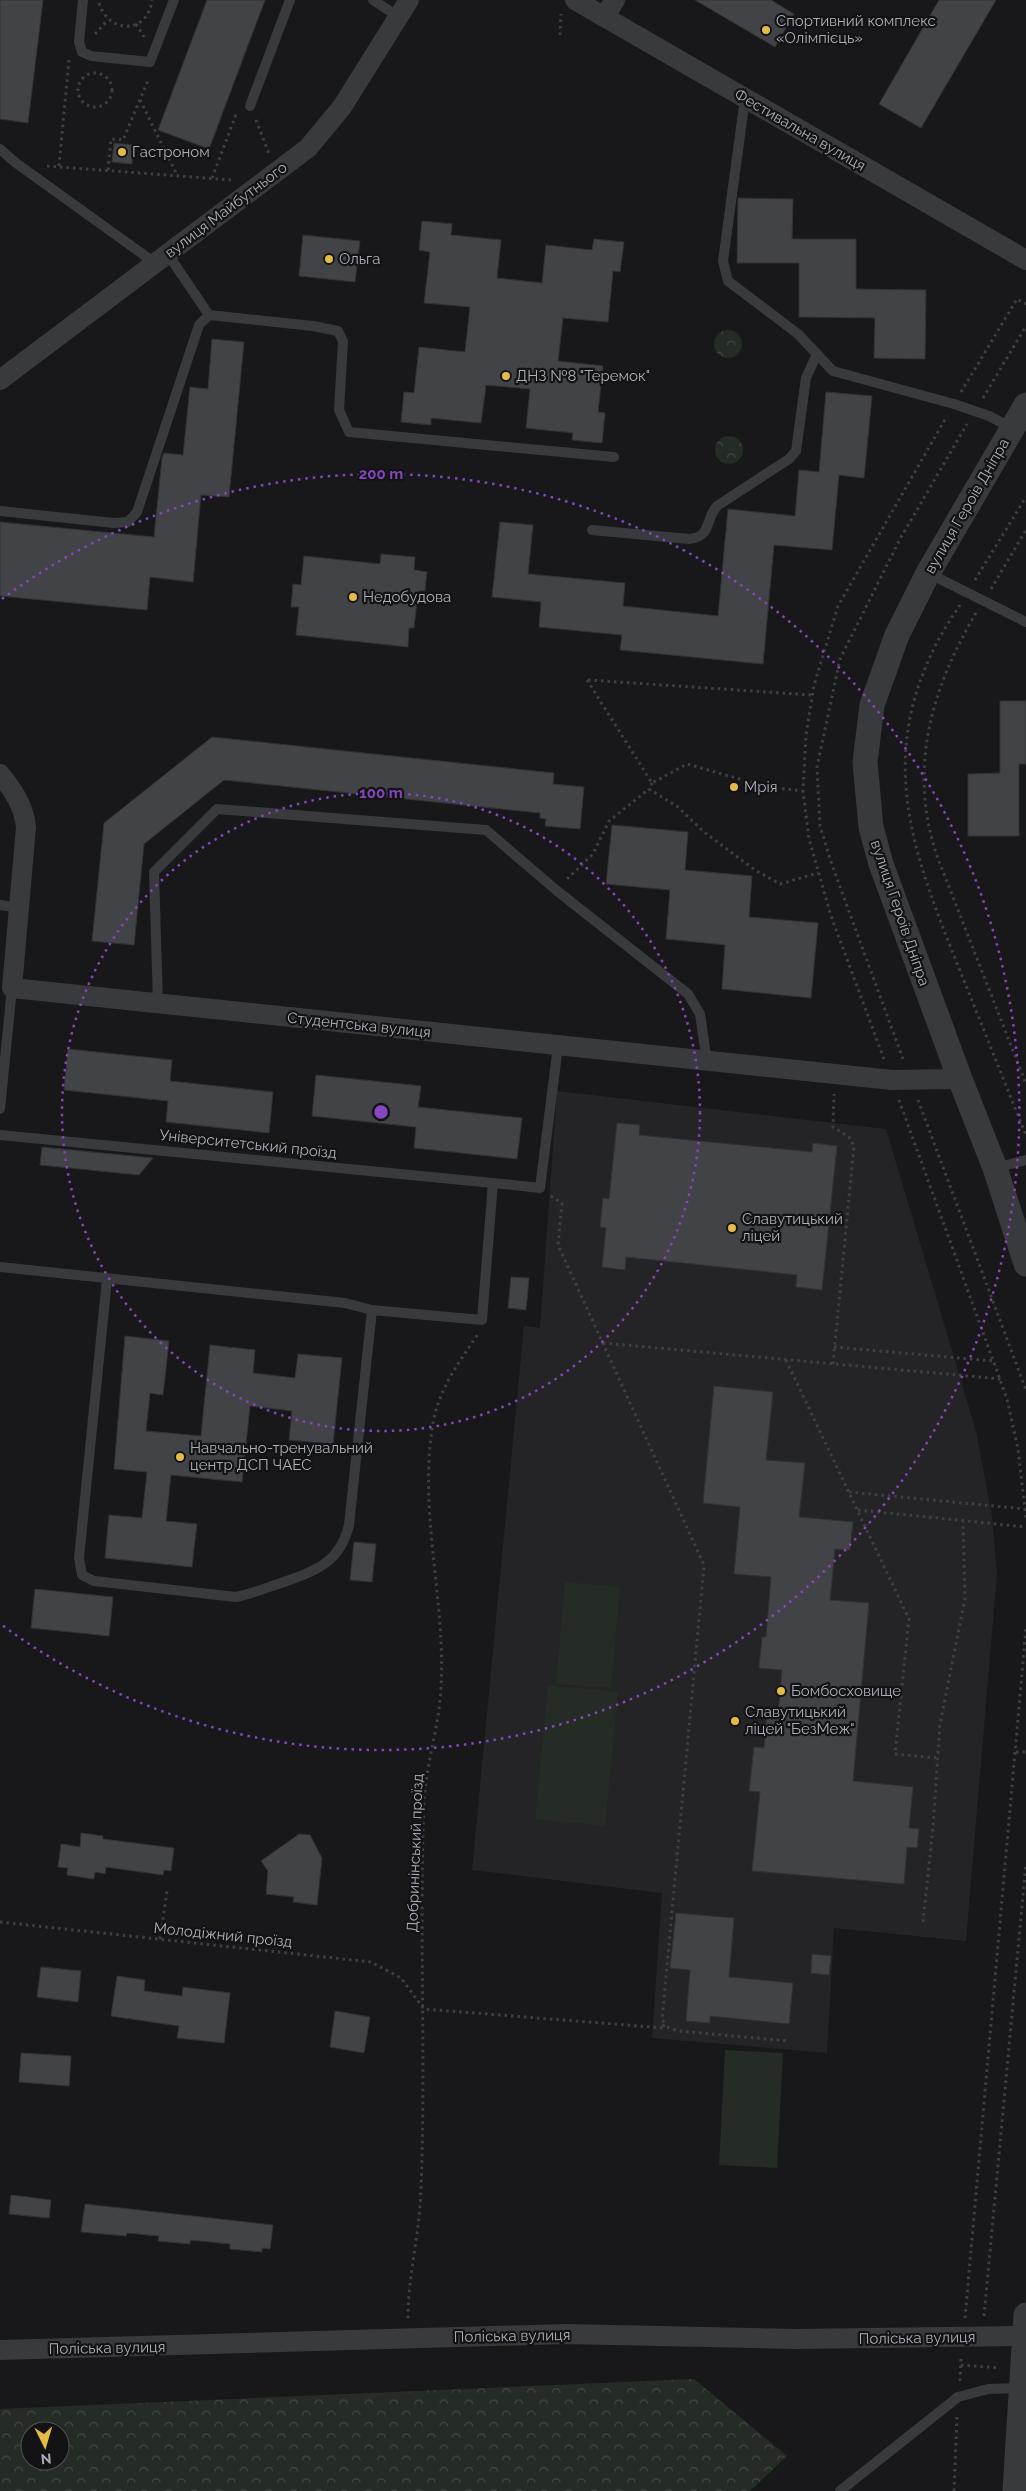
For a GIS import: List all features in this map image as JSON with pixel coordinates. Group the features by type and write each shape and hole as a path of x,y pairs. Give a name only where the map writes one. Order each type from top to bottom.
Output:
{"street":[{"name":"Фестивальна вулиця","path":"568,6 609,8 745,98 1026,260"},
{"name":"вулиця Майбутнього","path":"0,380 308,148 331,122 358,84 404,8"},
{"name":"вулиця Героїв Дніпра","path":"1026,405 928,572 897,635 877,690 869,720 865,777 875,845 960,1079 995,1168 1026,1264"},
{"path":"0,774 16,795 25,818 26,841 12,988"},
{"name":"Студентська вулиця","path":"12,988 707,1062 911,1080 960,1079"},
{"path":"1015,2491 1025,2325"},
{"name":"Поліська вулиця","path":"0,2350 566,2334 796,2339 972,2337 1025,2325"}],"lane":[{"path":"83,0 79,42 82,52 91,56 150,62 174,0"},
{"path":"250,106 290,0"},
{"path":"373,0 404,8"},
{"path":"745,98 723,261 725,276 733,287 798,334 833,371 975,411 1012,428"},
{"path":"0,149 16,163 161,258 209,315 313,326 338,332 343,341 339,410 349,432 614,456"},
{"path":"0,510 114,524 122,524 133,518 142,503 199,325 209,315"},
{"path":"592,530 689,539 697,539 704,534 713,510 717,506 789,459 796,451 806,378 817,354"},
{"path":"928,572 1026,622"},
{"path":"158,1004 154,872 217,809 486,830 556,890 673,980 693,1000 700,1014 707,1062"},
{"path":"0,905 20,908"},
{"path":"0,1109 12,988"},
{"path":"540,1188 558,1046"},
{"name":"Університетський проїзд","path":"0,1135 540,1188"},
{"path":"995,1168 1026,1160"},
{"path":"0,1267 345,1303 372,1310 482,1320 493,1183"},
{"path":"107,1278 79,1558 82,1575 94,1581 236,1597 316,1571 333,1558 346,1536 349,1526 372,1310"},
{"path":"840,2491 958,2397 1021,2379"}],"path":[{"path":"99,0 102,12 108,20 114,24 129,26 136,24 148,14 152,0"},
{"path":"560,35 568,6"},
{"path":"59,166 69,59"},
{"path":"108,170 111,139 124,140 148,80 154,73"},
{"path":"88,74 102,74 112,84 111,97 102,106 88,106 79,97 79,83 88,74"},
{"path":"140,100 177,175"},
{"path":"16,163 177,175 269,177 250,106"},
{"path":"975,411 1026,326"},
{"path":"1026,498 934,649 916,696 906,755 905,794 918,857 937,914 1026,1135"},
{"path":"1026,530 950,662 939,690 925,755 923,792 928,828 937,856 1026,1084"},
{"path":"652,783 587,680 812,695"},
{"path":"556,890 593,854 609,821 649,788 652,783 686,764 768,787 803,791"},
{"path":"649,788 678,807 704,832 755,870 780,884 818,874"},
{"path":"833,1364 854,1146 849,1137 833,1127 832,1114 836,1074"},
{"path":"911,1080 1026,1390"},
{"path":"540,1188 562,1203 558,1245 704,1565 662,2020 666,2024 664,2026 666,2028"},
{"name":"Добринінський проїзд","path":"408,2339 409,2292 421,2198 424,2008 424,1801 440,1703 441,1675 429,1520 429,1462 437,1408 452,1373 478,1334 482,1320"},
{"path":"603,1343 1000,1380"},
{"path":"834,1347 994,1361"},
{"path":"786,1360 909,1619 895,1754 936,1758"},
{"path":"848,1492 1025,1509"},
{"path":"857,1510 1026,1527"},
{"path":"923,1922 933,1827 936,1758 942,1710 963,1613 966,1574 963,1520"},
{"path":"972,2337 1026,1628"},
{"path":"1016,1752 1026,1752"},
{"path":"954,2491 961,2365 972,2337 1026,1864"},
{"path":"160,1939 167,1891"},
{"name":"Молодіжний проїзд","path":"0,1922 371,1962 401,1978 424,2008"},
{"path":"424,2008 666,2028 789,2041"},
{"path":"961,2365 1021,2379"}],"shaded area":[{"name":"Славутицький ліцей \"БезМеж\"","path":"557,1091 886,1129 976,1431 992,1516 997,1573 966,1941 834,1928 827,2053 652,2038 662,1893 472,1870 524,1326 540,1328"}],"green space":[{"path":"728,330 738,334 742,344 738,354 728,358 718,354 714,344 718,334"},
{"path":"729,436 739,440 743,450 739,460 729,464 719,460 715,450 719,440"},
{"path":"565,1582 620,1587 611,1688 556,1684"},
{"path":"548,1685 618,1692 605,1826 535,1819"},
{"path":"725,2050 783,2053 777,2168 719,2165"},
{"path":"694,2379 787,2456 750,2491 0,2491 0,2409"}],"building":[{"path":"0,0 43,0 28,123 0,119"},
{"path":"207,0 265,0 209,149 158,130"},
{"name":"Спортивний комплекс «Олімпієць»","path":"695,0 771,0 794,14 775,47"},
{"path":"939,0 996,0 921,128 879,104"},
{"path":"114,143 133,145 132,164 112,162"},
{"path":"738,198 793,199 792,239 856,239 856,289 926,290 925,359 874,358 875,318 799,317 799,263 737,263"},
{"path":"422,221 452,224 451,235 501,240 497,278 542,283 546,245 592,250 594,239 624,242 620,272 613,271 608,322 563,318 558,361 603,366 598,412 605,413 602,443 572,440 573,433 526,428 530,389 486,385 481,423 431,418 431,425 401,422 404,392 414,393 419,347 465,352 470,307 424,303 430,252 419,250"},
{"name":"Ольга","path":"303,235 360,241 355,282 299,276"},
{"path":"212,339 244,342 229,497 201,495 193,582 150,577 147,610 0,596 0,522 154,537 162,458 164,453 183,455 190,387 208,389"},
{"path":"826,392 872,396 864,478 839,475 832,550 774,545 763,664 620,650 622,635 539,627 541,602 492,597 500,522 533,525 528,574 625,583 623,606 718,616 728,509 795,516 799,470 819,472"},
{"path":"381,554 415,557 414,570 427,572 425,591 418,591 414,628 409,628 408,647 296,635 299,607 291,607 293,584 301,585 304,556 380,564"},
{"path":"1000,701 1026,701 1026,764 1019,764 1019,836 968,836 968,774 1000,773"},
{"path":"212,737 554,773 553,784 584,787 580,829 545,826 546,819 540,818 540,813 224,780 144,844 134,945 92,941 104,823"},
{"path":"612,825 688,832 685,870 752,876 749,917 818,923 811,998 722,989 725,945 666,939 670,890 606,884"},
{"path":"68,1049 172,1060 170,1081 273,1092 269,1133 166,1122 168,1101 64,1090"},
{"path":"316,1075 421,1086 418,1107 522,1118 517,1159 414,1148 416,1127 312,1116"},
{"path":"617,1123 640,1125 639,1135 812,1152 813,1143 837,1146 822,1290 796,1287 797,1275 626,1257 625,1270 602,1267 606,1228 600,1227 603,1198 609,1199"},
{"path":"42,1147 153,1158 139,1175 40,1165"},
{"path":"511,1277 529,1278 526,1310 508,1308"},
{"name":"Навчально-тренувальний центр ДСП ЧАЕС","path":"125,1336 169,1341 163,1395 150,1393 146,1431 201,1436 210,1345 255,1350 253,1373 295,1378 298,1354 342,1358 333,1444 289,1440 292,1411 250,1406 242,1482 171,1475 166,1521 197,1524 192,1567 105,1558 109,1515 142,1518 147,1472 114,1469"},
{"name":"Славутицький ліцей \"БезМеж\"","path":"714,1386 773,1392 766,1460 805,1463 799,1517 853,1522 850,1550 835,1549 830,1600 869,1603 853,1781 913,1787 909,1828 919,1829 917,1848 907,1847 904,1884 752,1871 760,1792 749,1791 754,1747 764,1748 767,1714 778,1715 782,1670 759,1668 762,1637 766,1637 771,1577 734,1574 740,1507 703,1503"},
{"path":"354,1542 376,1544 372,1582 350,1580"},
{"path":"35,1589 113,1597 109,1636 31,1628"},
{"path":"81,1833 103,1836 103,1839 174,1848 171,1871 164,1870 163,1875 106,1867 105,1874 95,1872 94,1879 67,1875 68,1868 58,1867 61,1844 80,1847"},
{"path":"299,1834 310,1835 322,1858 317,1905 293,1902 294,1897 266,1894 268,1871 261,1861"},
{"path":"676,1913 734,1918 729,1977 793,1983 789,2024 710,2016 710,2023 686,2021 690,1970 670,1968"},
{"path":"812,1954 831,1956 829,1975 811,1973"},
{"path":"41,1967 81,1971 78,2002 37,1997"},
{"path":"117,1976 145,1980 144,1991 182,1996 183,1987 230,1993 224,2043 177,2038 179,2026 111,2016"},
{"path":"335,2011 370,2017 364,2053 330,2047"},
{"path":"21,2053 71,2056 69,2086 19,2082"},
{"path":"11,2195 51,2200 49,2218 9,2214"},
{"path":"85,2204 273,2225 270,2249 262,2248 262,2252 230,2249 230,2244 190,2240 190,2244 158,2241 159,2236 127,2233 126,2236 81,2232"}],"place":[{"name":"Спортивний комплекс «Олімпієць»","path":"766,30"},
{"name":"Гастроном","path":"122,152"},
{"name":"Ольга","path":"329,259"},
{"name":"ДНЗ №8 \"Теремок\"","path":"506,376"},
{"name":"Недобудова","path":"353,597"},
{"name":"Мрiя","path":"734,787"},
{"name":"Славутицький ліцей","path":"732,1228"},
{"name":"Навчально-тренувальний центр ДСП ЧАЕС","path":"180,1457"},
{"name":"Бомбосховище","path":"781,1691"},
{"name":"Славутицький ліцей \"БезМеж\"","path":"735,1721"}]}
